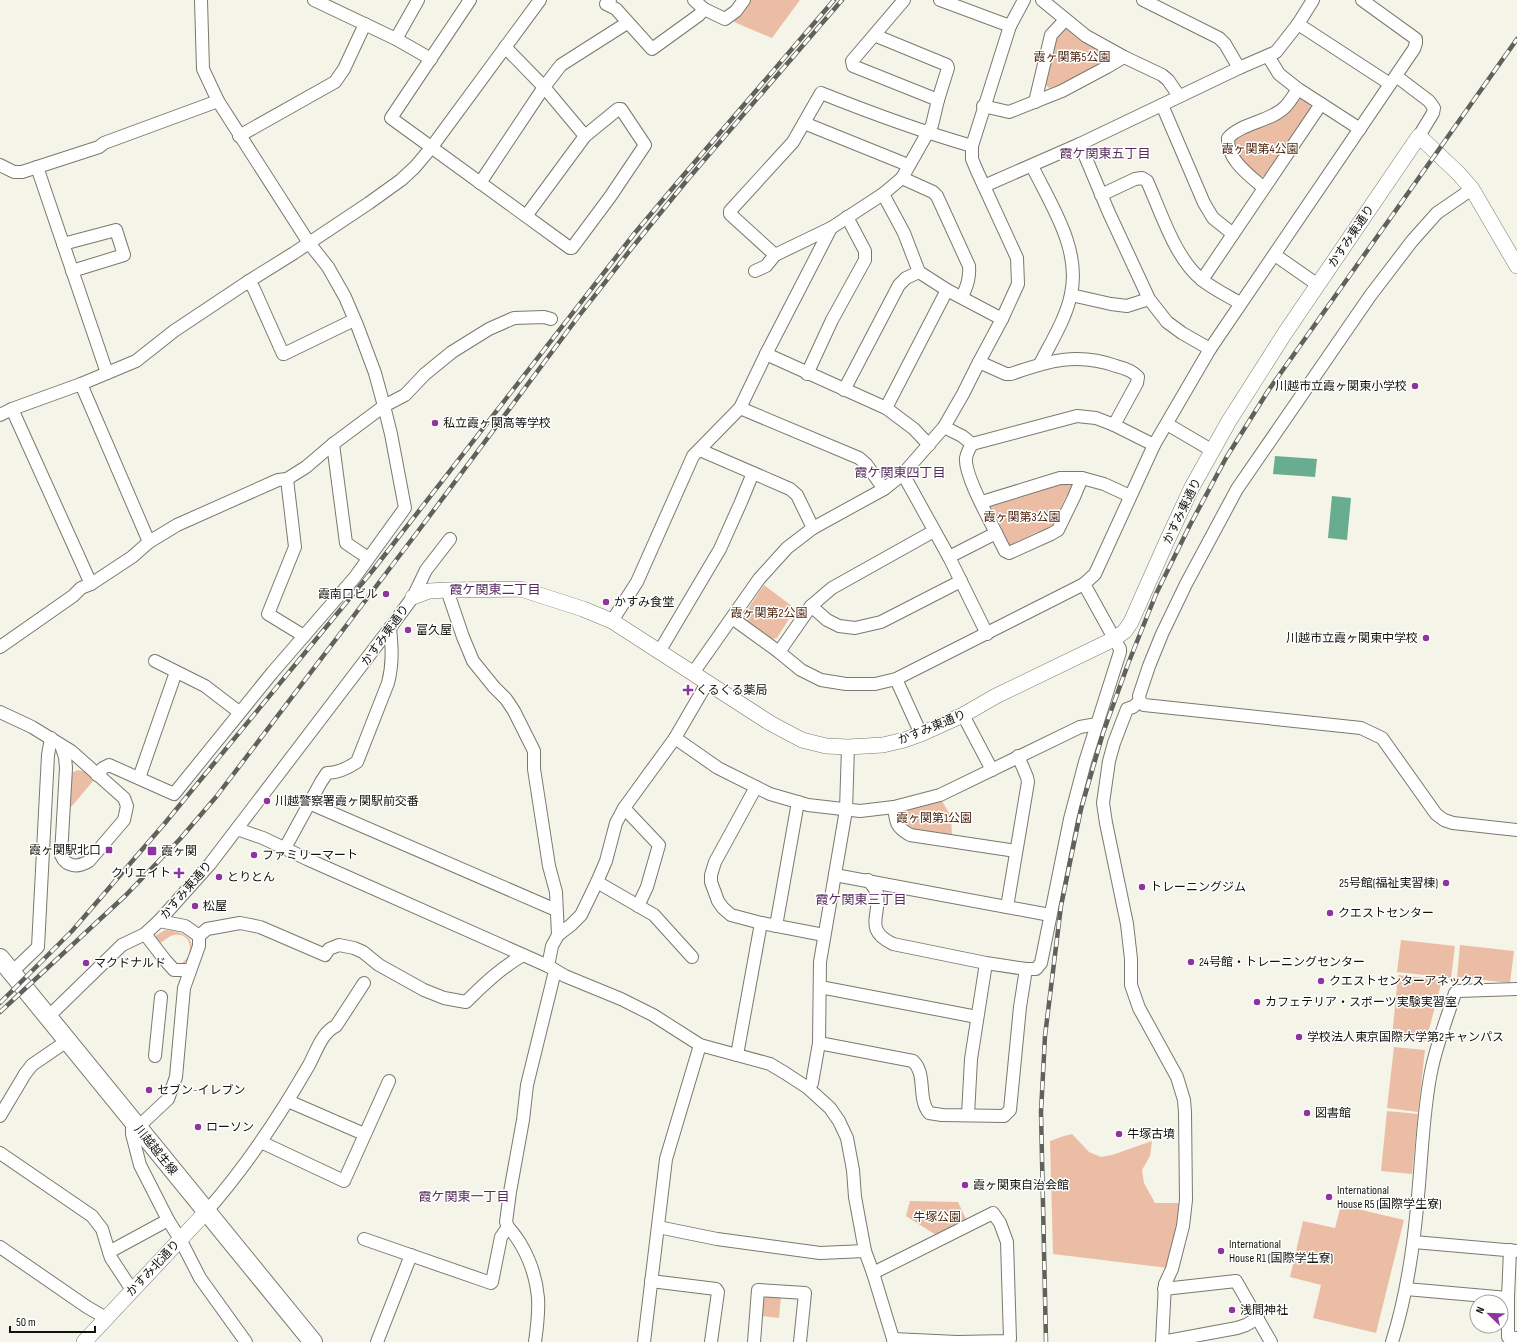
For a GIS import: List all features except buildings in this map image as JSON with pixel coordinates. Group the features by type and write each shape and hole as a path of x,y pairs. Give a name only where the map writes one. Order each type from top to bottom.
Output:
{"main road":[{"name":"川越越生線","path":"0,958 313,1342"}],"street":[{"path":"98,775 103,768 109,765 174,794 239,712 355,577 405,508 391,434 375,373 345,297 328,267 309,243 239,136 218,101 203,69 201,0"},
{"path":"314,0 365,24 431,59"},
{"path":"396,40 418,0"},
{"path":"470,0 391,118 570,248 572,248 615,191 645,145 621,109 618,109 585,136 526,216"},
{"path":"0,415 136,361 174,331 309,243 401,180 415,167 431,148 540,0"},
{"path":"694,0 704,9 725,19 736,11 744,0"},
{"path":"904,0 852,61 853,66 938,100"},
{"path":"940,0 967,5 1010,26"},
{"path":"693,673 771,564 787,548 813,528 884,489 903,474 929,445 944,426 963,394 1002,320 1018,284 1017,258 972,159 972,146 1010,26 1024,0"},
{"path":"1042,0 1086,36 1124,57 1162,75 1168,80 1179,96"},
{"path":"1143,0 1219,38 1225,44 1239,68"},
{"path":"984,186 1080,144 1179,96 1276,52 1298,24 1313,0"},
{"path":"732,618 801,670 821,680 846,684 875,684 896,678 987,634 1084,584 1095,574 1154,445 1210,350 1240,303 1275,255 1414,49 1416,39 1362,0"},
{"path":"604,1 616,9 652,49 699,15 704,9"},
{"path":"1035,102 1051,35 1065,20"},
{"path":"480,183 544,87 561,65 627,23"},
{"path":"239,136 335,82 344,69 365,24"},
{"path":"1298,24 1429,101 1434,108 1433,113 1419,136 1459,174 1472,189 1517,266"},
{"path":"755,271 766,266 775,255 831,228 883,194 902,178 932,125 948,68 947,64 874,35"},
{"path":"505,47 544,87 585,136"},
{"path":"1268,56 1279,74 1298,89 1360,129"},
{"path":"984,106 1009,112 1062,91 1124,57"},
{"path":"1264,188 1244,172 1236,161 1228,144 1228,138 1234,132 1286,107 1298,89"},
{"path":"775,255 730,214 730,211 793,142 821,93 860,109 927,133 972,146"},
{"path":"0,165 14,172 22,172 99,147 104,143 218,101"},
{"path":"1202,280 1321,104"},
{"path":"1162,105 1204,203 1213,218 1232,234"},
{"path":"804,123 908,166"},
{"name":"かすみ東通り","path":"48,1016 122,945 145,934 159,921 210,864 413,596 429,591 521,589 583,609 612,621 693,673 707,684 770,723 802,740 826,746 848,747 883,745 921,734 962,716 996,696 1114,639 1125,631 1131,622 1192,487 1233,414 1419,136"},
{"path":"1080,144 1101,195 1149,299 1167,322 1210,350"},
{"path":"1032,166 1066,236 1072,252 1074,278 1071,294 1058,328 1040,364"},
{"path":"37,167 107,373"},
{"path":"902,178 933,192 937,196 970,266 970,275 962,297"},
{"path":"1101,195 1135,179 1142,178 1147,181 1179,252 1187,265 1202,280 1240,303"},
{"path":"1472,189 1437,213 1412,241 1365,303 1237,489 1186,584 1162,634 1139,696 1140,701 1144,705 1361,728 1382,738 1436,814 1444,820 1453,823 1517,830"},
{"path":"883,194 904,233 919,272 947,290 1002,320"},
{"path":"807,374 832,320 865,260 865,251 848,217"},
{"path":"612,621 637,582 693,456 740,408 831,228"},
{"path":"63,244 116,230 124,255 72,272"},
{"path":"1275,255 1318,286"},
{"path":"844,390 899,285 906,278 919,272"},
{"path":"249,281 283,354 354,320"},
{"path":"886,408 947,290"},
{"path":"1071,294 1111,304 1128,306 1149,299"},
{"path":"0,647 73,596 81,588 91,584 132,557 149,542 176,525 278,480 286,479 306,467 333,444 384,406 405,395 425,374 452,352 489,329 514,318 544,317 551,319"},
{"path":"766,354 807,374 886,408 914,429 929,445"},
{"path":"979,362 1006,374 1011,374 1040,364 1080,358 1109,363 1134,373 1138,377 1137,383 1114,425"},
{"path":"81,384 149,542"},
{"path":"740,408 859,458 866,464 884,489"},
{"path":"12,409 91,584"},
{"path":"1082,478 1058,530 1009,552 1005,551 970,480 966,468 967,453 972,444 1077,416 1096,418 1114,425 1154,445"},
{"path":"1167,424 1213,451"},
{"path":"944,426 962,436 972,444"},
{"path":"333,444 346,543 368,558"},
{"path":"700,450 790,489 797,495 813,528"},
{"path":"659,652 720,549 742,502 753,473"},
{"path":"903,474 949,557 987,634"},
{"path":"982,502 1060,478 1082,478 1104,484 1130,496"},
{"path":"286,479 295,547 268,614 304,636"},
{"path":"779,652 811,606 832,588 934,531"},
{"path":"949,557 996,533"},
{"path":"413,596 426,570 450,539"},
{"path":"811,606 827,620 839,626 855,628 881,622 961,581"},
{"path":"868,880 877,892 875,924 883,938 893,944 986,964 1036,969 1041,963 1070,819 1085,762 1120,652 1120,648 1084,584"},
{"path":"447,590 473,661 514,710 534,751 534,769 549,866 556,892 558,935"},
{"path":"285,848 327,773 334,773 357,762 388,683 391,671 393,655 390,628"},
{"path":"155,661 204,686 239,712"},
{"path":"139,778 176,672"},
{"path":"896,678 921,734"},
{"path":"535,1342 538,1308 536,1288 527,1256 506,1222 523,1120 527,1085 552,968 552,946 558,935 581,915 606,862 616,823 624,808 675,738 707,684"},
{"path":"1140,701 1133,707 1127,709 1114,743 1109,761 1103,803 1127,924 1131,985 1139,1008 1177,1077 1184,1100 1186,1200 1183,1226 1172,1269 1164,1289 1162,1342 1237,1328 1258,1318"},
{"path":"0,712 16,719 56,741 71,751 124,798 127,806 124,820 89,861 82,866 67,864 64,860 61,849 66,768 65,757 56,741"},
{"path":"962,716 992,770"},
{"path":"675,738 718,768 770,794 808,805 860,811 894,807 940,795 1080,727 1097,724"},
{"path":"12,972 38,947 48,755 56,741"},
{"path":"808,1088 812,1083 819,1043 820,962 846,810 848,747"},
{"path":"1007,907 1028,782 1018,756"},
{"path":"756,788 714,862 711,882 718,901 731,915 824,936"},
{"path":"776,926 798,802"},
{"path":"309,803 556,910"},
{"path":"894,807 896,822 899,827 910,835 1016,850"},
{"path":"624,808 659,846 647,887 638,906"},
{"path":"237,829 263,838 620,999 653,1015 700,1045 770,1064 808,1088 830,1108 839,1121 847,1138 855,1197 865,1251 873,1272 893,1341 957,1342 1008,1341 1010,1339 1007,1242 1000,1223 993,1213 873,1272"},
{"path":"835,874 1050,915"},
{"path":"597,882 654,915 692,957"},
{"path":"159,921 185,926 199,936"},
{"path":"246,1342 200,1278 180,1239 168,1220 140,1165 132,1134 135,1125 168,1099 176,1077 184,988 199,946 199,936 207,929 240,923 260,928 325,955 334,946 339,944 345,945 363,952 379,965 424,990 444,998 466,1002 488,979 511,962 523,956"},
{"path":"737,1055 761,923"},
{"path":"145,934 164,960 174,970 190,970"},
{"path":"968,1115 971,1059 986,964"},
{"path":"819,1043 913,1061 919,1069 925,1108 929,1113 1004,1116 1010,1110 1020,1007 1026,969"},
{"path":"206,1212 230,1184 260,1142 288,1101 320,1043 331,1028 336,1026 364,984"},
{"path":"820,987 977,1017"},
{"path":"1392,1342 1398,1324 1406,1289 1414,1242 1424,1127 1431,1071 1455,993 1458,991 1517,989"},
{"path":"155,1056 161,997"},
{"path":"0,1116 32,1065 67,1041"},
{"path":"644,1342 666,1159 700,1045"},
{"path":"260,1142 344,1181 389,1081"},
{"path":"288,1101 364,1134"},
{"path":"0,1153 92,1216 102,1229 111,1258 132,1290"},
{"name":"かすみ北通り","path":"84,1342 206,1212"},
{"path":"109,1252 168,1220"},
{"path":"364,1239 491,1283 501,1237 508,1227"},
{"path":"658,1227 717,1239 820,1253 865,1251"},
{"path":"1414,1242 1513,1251 1508,1294"},
{"path":"0,1247 87,1307 106,1318"},
{"path":"377,1342 412,1255"},
{"path":"651,1281 716,1289 718,1292 711,1342"},
{"path":"1164,1289 1236,1281 1271,1342"},
{"path":"1406,1289 1469,1295"},
{"path":"754,1342 758,1290 805,1293 800,1342"},
{"path":"1508,1334 1508,1337 1517,1338"}],"green space":[{"path":"749,0 800,0 772,38 734,22"},
{"name":"霞ヶ関第5公園","path":"1065,28 1104,51 1108,59 1105,63 1057,86 1049,88 1045,84 1055,40"},
{"name":"霞ヶ関第4公園","path":"1301,97 1309,102 1311,111 1268,175 1261,177 1256,175 1248,168 1238,154 1233,143 1236,136"},
{"name":"霞ヶ関第3公園","path":"1053,483 1071,483 1072,489 1070,495 1066,496 1058,514 1060,517 1053,527 1041,535 1037,532 1017,542 1017,546 1010,548 1003,539 1005,536 997,519 994,518 990,509 993,503 1003,499 1006,501 1052,487"},
{"name":"霞ヶ関第2公園","path":"764,585 800,612 794,619 789,619 777,638 772,639 744,620 743,616"},
{"path":"78,770 86,772 93,779 93,781 72,806 69,807 71,777 73,772"},
{"name":"霞ヶ関第1公園","path":"940,798 951,816 952,837 912,830 904,826 901,814 904,810 918,807"},
{"path":"165,930 182,934 190,939 192,949 189,958 185,963 182,963 189,954 190,949 188,940 180,935 174,935 160,943 155,936"},
{"path":"1401,940 1455,946 1451,978 1397,972"},
{"path":"1460,945 1514,951 1510,983 1457,977"},
{"path":"1398,975 1442,980 1426,1041 1392,1038"},
{"path":"1394,1047 1425,1050 1418,1112 1387,1108"},
{"path":"1387,1111 1418,1114 1412,1174 1381,1171"},
{"path":"1072,1134 1089,1152 1101,1157 1112,1155 1152,1141 1150,1156 1142,1170 1144,1183 1155,1203 1182,1203 1168,1268 1053,1254 1050,1141"},
{"name":"牛塚公園","path":"910,1201 958,1202 966,1219 936,1235 906,1216"},
{"path":"1341,1205 1404,1220 1376,1333 1313,1318 1321,1285 1290,1277 1303,1221 1335,1228"},
{"path":"771,1294 781,1296 779,1318 761,1316 763,1299"}],"shaded area":[{"path":"1275,456 1317,459 1315,477 1273,474"},
{"path":"1332,496 1351,498 1347,540 1328,538"}],"railway":[{"path":"0,1003 72,931 165,823 373,570 634,234 834,0"},
{"path":"0,1012 125,896 180,839 216,797 631,249 688,179 842,0"},
{"path":"1046,1342 1041,1112 1045,1036 1061,906 1081,809 1103,733 1128,664 1156,594 1190,525 1226,458 1268,391 1517,39"}],"place":[{"name":"川越市立霞ヶ関東小学校","path":"1415,386"},
{"name":"私立霞ヶ関高等学校","path":"435,423"},
{"name":"霞南口ビル","path":"386,594"},
{"name":"かすみ食堂","path":"606,602"},
{"name":"富久屋","path":"408,630"},
{"name":"川越市立霞ヶ関東中学校","path":"1426,638"},
{"name":"くるくる薬局","path":"688,690"},
{"name":"川越警察署霞ヶ関駅前交番","path":"267,801"},
{"name":"霞ヶ関駅北口","path":"109,850"},
{"name":"霞ヶ関","path":"152,851"},
{"name":"ファミリーマート","path":"254,855"},
{"name":"クリエイト","path":"179,873"},
{"name":"とりとん","path":"219,877"},
{"name":"25号館(福祉実習棟)","path":"1446,883"},
{"name":"トレーニングジム","path":"1142,887"},
{"name":"松屋","path":"195,906"},
{"name":"クエストセンター","path":"1330,913"},
{"name":"24号館・トレーニングセンター","path":"1191,962"},
{"name":"マクドナルド","path":"86,963"},
{"name":"クエストセンターアネックス","path":"1321,981"},
{"name":"カフェテリア・スポーツ実験実習室","path":"1257,1002"},
{"name":"学校法人東京国際大学第2キャンパス","path":"1299,1037"},
{"name":"セブン-イレブン","path":"149,1090"},
{"name":"図書館","path":"1307,1113"},
{"name":"ローソン","path":"198,1127"},
{"name":"牛塚古墳","path":"1119,1134"},
{"name":"霞ヶ関東自治会館","path":"965,1185"},
{"name":"International House R5 (国際学生寮)","path":"1329,1197"},
{"name":"International House R1 (国際学生寮)","path":"1221,1251"},
{"name":"浅間神社","path":"1232,1310"}],"district":[{"name":"霞ケ関東五丁目","path":"1105,153"},
{"name":"霞ケ関東四丁目","path":"900,472"},
{"name":"霞ケ関東二丁目","path":"495,589"},
{"name":"霞ケ関東三丁目","path":"861,899"},
{"name":"霞ケ関東一丁目","path":"464,1196"}]}
